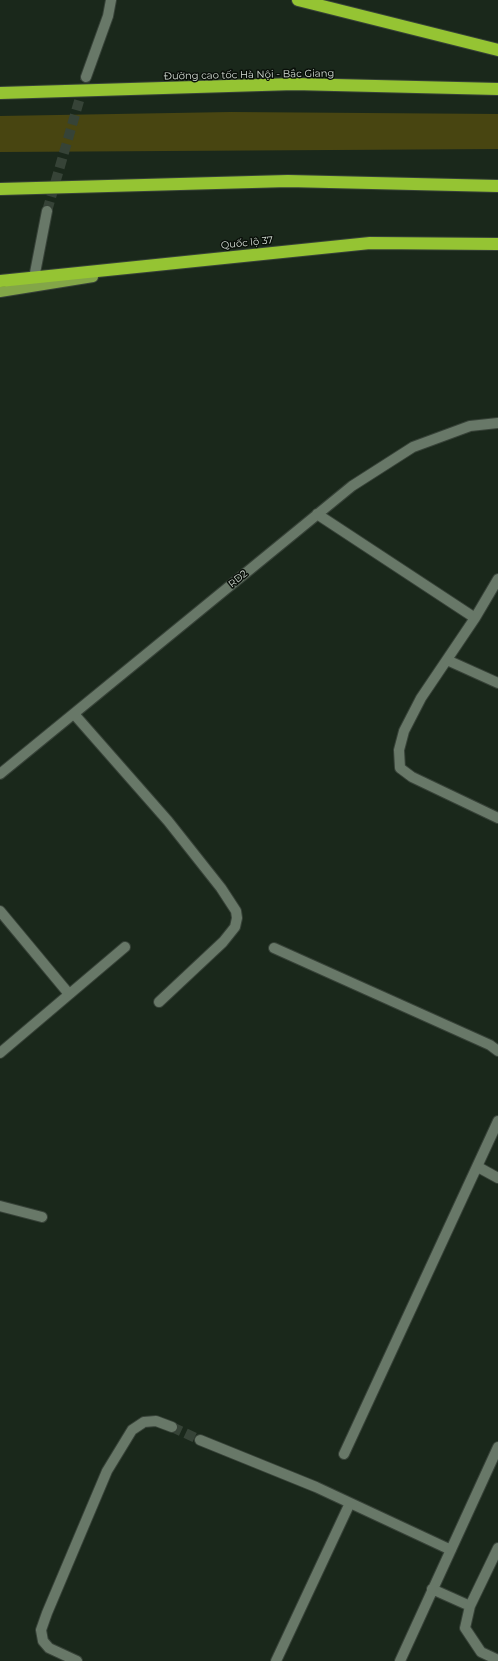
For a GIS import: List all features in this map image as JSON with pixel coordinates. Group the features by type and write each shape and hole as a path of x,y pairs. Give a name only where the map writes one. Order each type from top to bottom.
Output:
{"highway":[{"path":"298,0 498,50"},
{"name":"Đường cao tốc Hà Nội - Bắc Giang","path":"0,93 294,84 498,89"},
{"path":"0,189 288,181 498,186"},
{"name":"Quốc lộ 37","path":"0,281 370,243 498,244"}],"main road":[{"path":"0,292 182,262"}],"street":[{"path":"86,78 108,16 110,0"},
{"path":"34,278 47,211"},
{"name":"RD2","path":"0,774 352,486 413,447 470,426 498,423"},
{"path":"317,514 476,618"},
{"path":"498,579 495,590 421,698 404,731 399,750 400,768 412,777 498,818"},
{"path":"447,660 498,683"},
{"path":"74,714 168,821 221,888 236,911 237,918 235,927 223,942 159,1002"},
{"path":"0,911 69,994"},
{"path":"1,1051 125,947"},
{"path":"274,948 490,1045 498,1051"},
{"path":"344,1454 498,1121"},
{"path":"478,1167 498,1178"},
{"path":"0,1206 42,1217"},
{"path":"77,1661 49,1648 43,1641 41,1630 47,1613 107,1471 132,1430 144,1422 156,1421 172,1427"},
{"path":"200,1440 316,1487 451,1550"},
{"path":"400,1661 498,1447"},
{"path":"276,1661 350,1503"},
{"path":"498,1548 470,1606 465,1628 481,1652 498,1660"},
{"path":"432,1589 470,1606"}],"shaded area":[{"path":"231,112 498,114 498,149 0,152 0,116"}],"tunnel":[{"path":"47,211 86,77"},
{"path":"172,1427 200,1440"}]}
